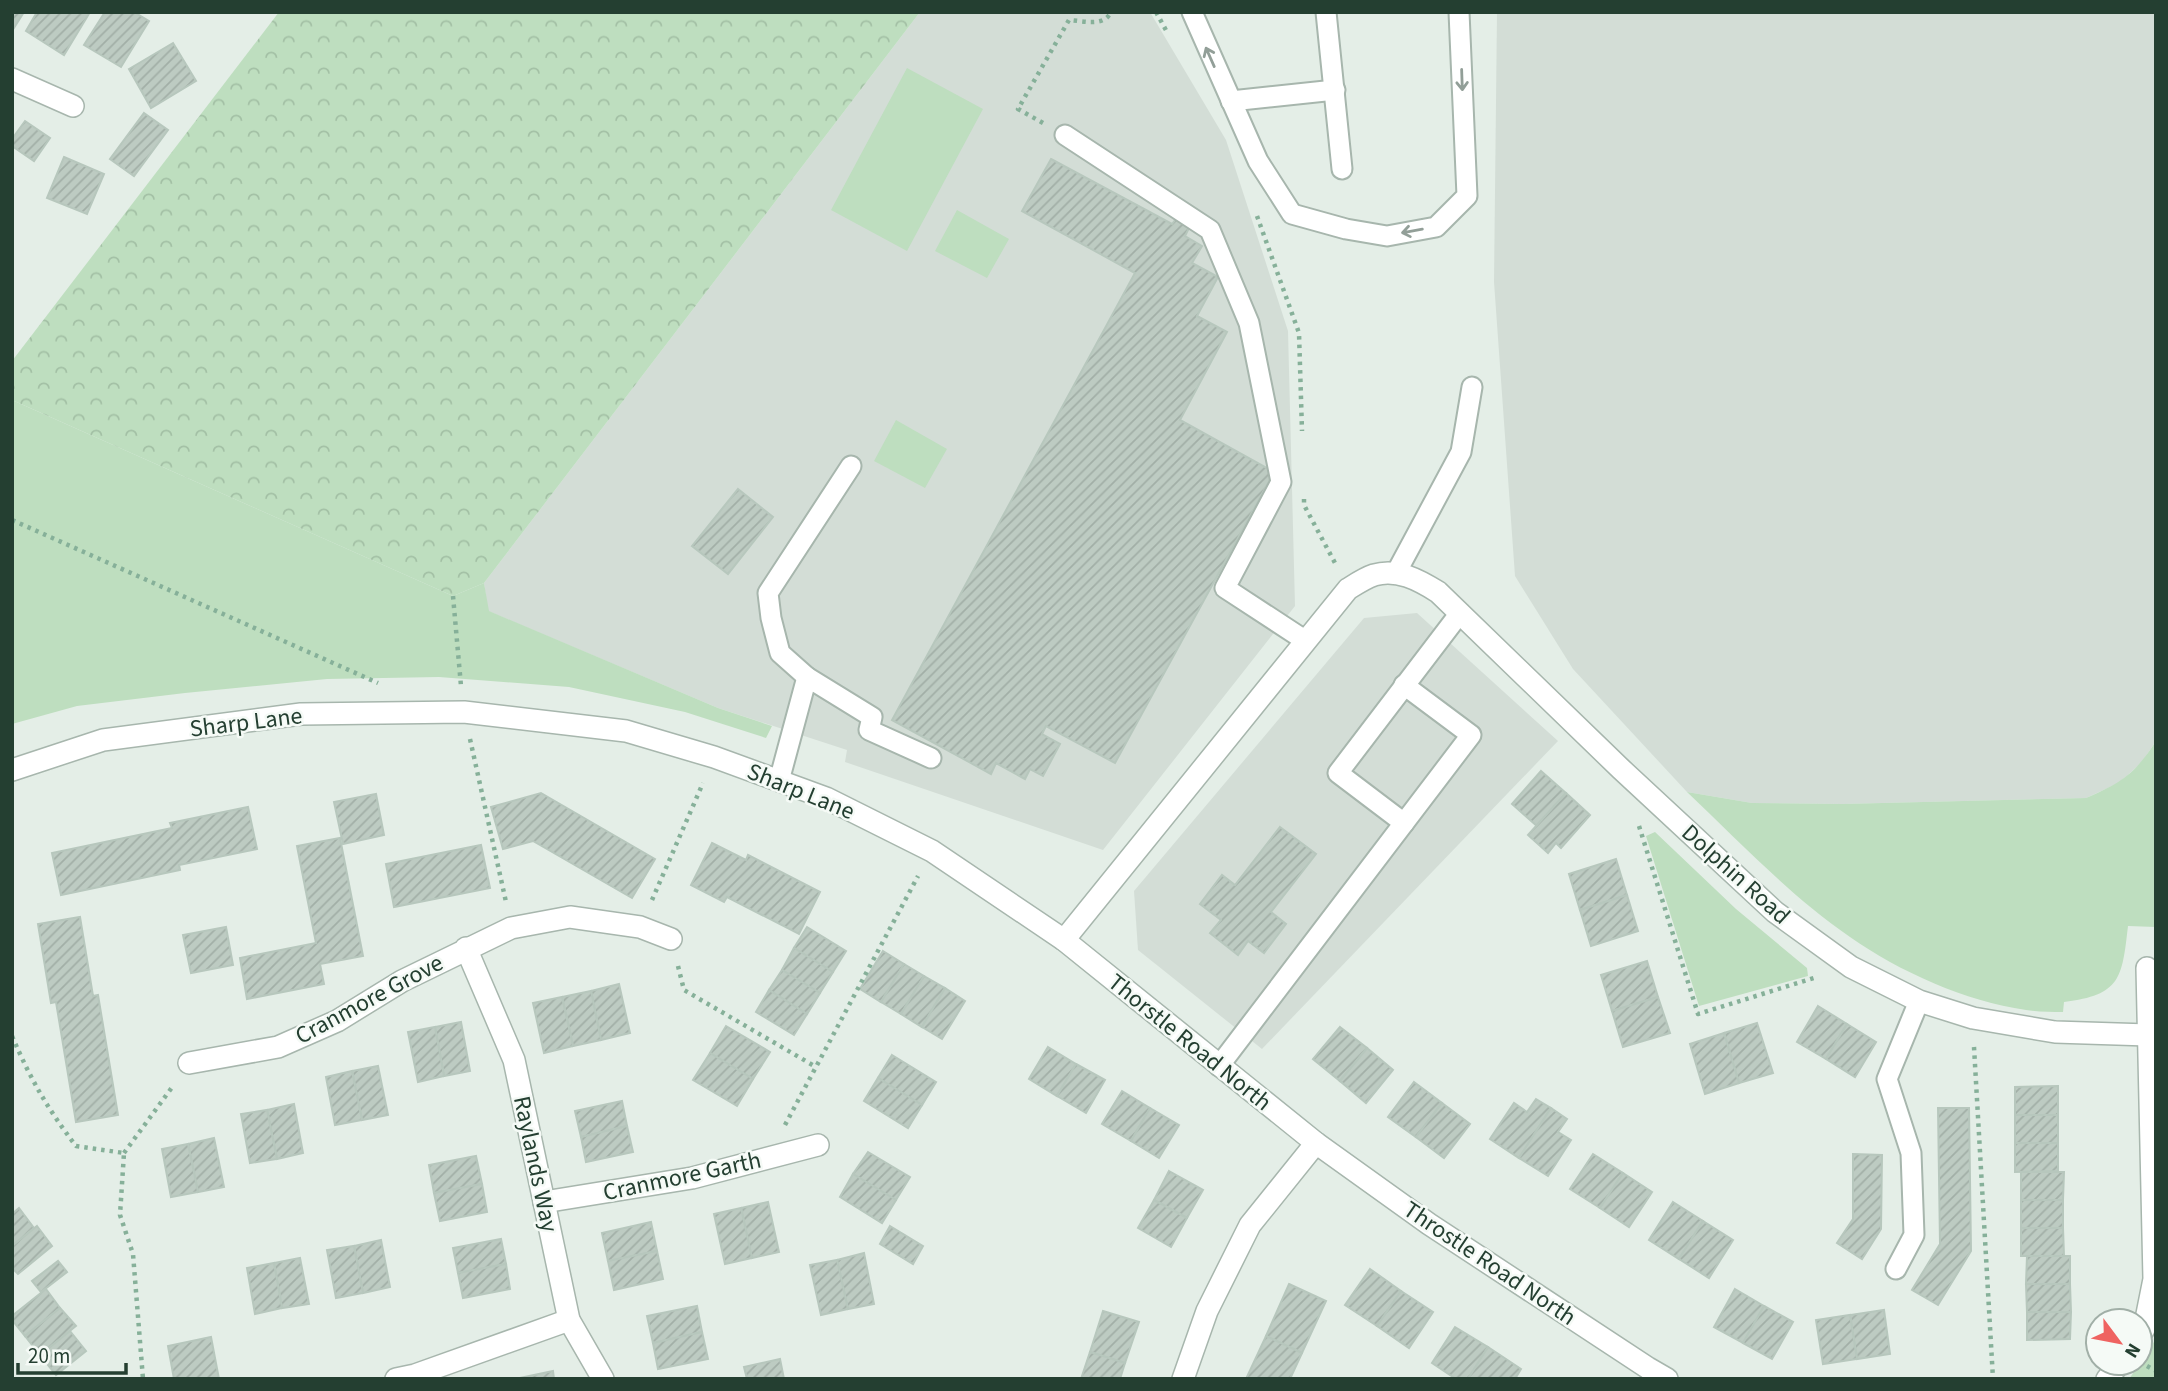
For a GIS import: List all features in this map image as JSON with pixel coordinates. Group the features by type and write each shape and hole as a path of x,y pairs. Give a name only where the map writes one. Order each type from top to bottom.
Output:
{"street":[{"path":"12,79 73,106"},
{"path":"1064,940 1348,589 1374,575 1396,573"},
{"name":"Dolphin Road","path":"1396,573 1415,578 1438,592 1621,769 1775,912 1851,967 1919,1001 1973,1018 2055,1032 2148,1035"},
{"name":"Sharp Lane","path":"12,770 103,740 301,714 464,712 626,731 714,757 826,799 932,851 1064,940"},
{"name":"Cranmore Grove","path":"189,1063 278,1047 337,1021 402,981 512,928 570,918 640,927 671,939"},
{"name":"Thorstle Road North","path":"1064,940 1316,1143"},
{"name":"Raylands Way","path":"466,948 514,1060 569,1320 603,1379"},
{"path":"2147,968 2154,1279 2148,1307"},
{"path":"1183,1379 1207,1311 1250,1225 1316,1143"},
{"name":"Throstle Road North","path":"1316,1143 1441,1232 1667,1379"},
{"name":"Cranmore Garth","path":"544,1202 692,1178 818,1146"},
{"path":"396,1379 415,1375 569,1320"}],"lane":[{"path":"1192,12 1258,162 1292,214 1346,229 1387,236 1436,227 1467,196 1459,12"},
{"path":"1326,12 1342,169"},
{"path":"1231,101 1335,90"},
{"path":"1065,135 1210,230 1249,323 1281,482 1225,588 1306,641"},
{"path":"1396,573 1461,452 1472,387"},
{"path":"851,466 768,593 780,653 807,677 873,716 869,730 931,758"},
{"path":"1404,823 1338,773 1460,613"},
{"path":"779,781 807,677"},
{"path":"1219,1066 1471,736 1404,685"},
{"path":"1896,1269 1914,1235 1911,1153 1887,1079 1919,1001"}],"path":[{"path":"1065,135 1018,109 1069,20 1102,22 1109,18 1111,12"},
{"path":"12,520 382,685"},
{"path":"453,596 464,712 512,928"},
{"path":"640,927 714,757"},
{"path":"1637,820 1698,1013 1851,967"},
{"path":"767,1158 932,851"},
{"path":"671,939 684,990 816,1067"},
{"path":"1973,1018 1993,1379"},
{"path":"12,1036 48,1110 76,1146 124,1153"},
{"path":"143,1379 133,1254 120,1214 124,1153 189,1063"}],"shaded area":[{"path":"920,12 1150,12 1226,140 1288,331 1295,606 1103,850 845,762 847,750 718,708 488,611 484,583"},
{"path":"1497,12 2155,12 2156,741 2142,762 2119,783 2086,798 1842,804 1752,803 1687,792 1573,669 1515,576 1494,282"},
{"path":"1417,613 1558,741 1262,1049 1138,950 1134,891 1364,618"}],"green space":[{"path":"279,12 920,12 484,583 453,596 12,400 12,361"},
{"path":"907,68 983,109 907,251 831,210"},
{"path":"957,210 1009,239 987,278 935,251"},
{"path":"12,400 453,596 484,583 489,611 718,708 772,726 766,738 685,712 569,687 439,677 327,679 185,693 77,706 12,724"},
{"path":"896,420 947,449 925,488 874,461"},
{"path":"2156,741 2156,927 2128,926 2123,959 2115,981 2108,989 2097,994 2064,1002 2063,1012 2026,1010 1980,1000 1934,983 1869,950 1828,921 1765,868 1687,792 1752,803 1842,804 2086,798 2134,770"},
{"path":"1655,832 1736,909 1807,968 1808,976 1699,1006 1646,836"},
{"path":"2156,1337 2156,1379 2129,1379 2154,1377"}],"building":[{"path":"12,12 24,12 12,31"},
{"path":"37,12 90,12 64,55 26,31"},
{"path":"105,12 134,12 149,21 121,67 84,45"},
{"path":"173,43 196,81 151,108 129,69"},
{"path":"144,113 168,130 134,176 110,159"},
{"path":"25,121 50,138 34,161 12,146 12,139"},
{"path":"64,157 104,174 87,214 47,198"},
{"path":"1051,159 1172,224 1176,219 1190,226 1185,236 1202,246 1192,263 1218,277 1197,316 1227,332 1180,420 1274,472 1115,763 1046,726 1042,734 1060,744 1043,776 1030,769 1025,779 996,763 991,774 892,720 1135,273 1022,211"},
{"path":"738,489 773,517 728,574 692,546"},
{"path":"1541,771 1566,793 1537,826 1512,804"},
{"path":"541,793 655,859 632,898 533,841 503,849 491,807"},
{"path":"1566,793 1590,815 1561,848 1556,843 1548,853 1528,835"},
{"path":"376,794 384,835 343,844 334,802"},
{"path":"248,807 257,849 179,865 180,870 61,895 52,853 172,828 170,823"},
{"path":"1280,827 1316,854 1271,912 1286,924 1264,953 1248,941 1238,955 1210,933 1221,920 1200,904 1222,875 1235,885"},
{"path":"340,838 363,956 320,964 324,984 247,999 240,958 316,943 297,846"},
{"path":"712,843 746,860 748,855 820,892 799,934 727,897 724,902 691,885"},
{"path":"481,845 490,888 394,907 386,864"},
{"path":"1616,859 1627,895 1580,910 1569,874"},
{"path":"1627,895 1638,931 1591,946 1580,910"},
{"path":"80,917 93,996 98,995 118,1115 76,1122 56,1002 51,1003 38,924"},
{"path":"226,927 233,965 191,973 183,935"},
{"path":"807,927 846,951 833,972 794,948"},
{"path":"794,948 833,972 820,993 782,970"},
{"path":"883,951 904,964 881,1002 860,989"},
{"path":"1647,961 1658,997 1612,1011 1601,975"},
{"path":"904,964 924,976 901,1014 881,1002"},
{"path":"782,970 820,993 807,1014 769,990"},
{"path":"924,976 945,988 922,1027 901,1014"},
{"path":"619,984 630,1033 601,1040 591,991"},
{"path":"945,988 965,1001 942,1039 922,1027"},
{"path":"769,990 807,1014 794,1035 756,1012"},
{"path":"591,991 601,1040 573,1046 562,997"},
{"path":"562,997 573,1046 544,1053 533,1003"},
{"path":"1658,997 1670,1033 1623,1047 1612,1011"},
{"path":"1818,1006 1847,1024 1826,1059 1797,1042"},
{"path":"461,1022 470,1071 444,1076 435,1027"},
{"path":"1757,1023 1773,1073 1739,1083 1724,1033"},
{"path":"1847,1024 1876,1042 1855,1077 1826,1059"},
{"path":"726,1026 770,1052 753,1079 710,1053"},
{"path":"435,1027 444,1076 418,1082 408,1032"},
{"path":"1340,1027 1367,1048 1340,1081 1313,1059"},
{"path":"1724,1033 1739,1083 1705,1094 1690,1044"},
{"path":"1048,1047 1076,1064 1057,1096 1029,1079"},
{"path":"1367,1048 1393,1070 1366,1103 1340,1081"},
{"path":"710,1053 753,1079 737,1106 693,1080"},
{"path":"892,1055 936,1082 922,1105 878,1078"},
{"path":"1076,1064 1105,1080 1086,1113 1057,1096"},
{"path":"378,1066 388,1115 362,1120 352,1071"},
{"path":"352,1071 362,1120 335,1125 326,1077"},
{"path":"878,1078 922,1105 908,1128 864,1101"},
{"path":"1414,1082 1442,1103 1416,1137 1388,1117"},
{"path":"2058,1086 2058,1115 2015,1115 2015,1087"},
{"path":"1122,1091 1150,1108 1131,1141 1102,1124"},
{"path":"1536,1099 1551,1108 1519,1158 1490,1139 1514,1103 1527,1112"},
{"path":"622,1101 627,1126 581,1137 575,1111"},
{"path":"1442,1103 1470,1124 1444,1158 1416,1137"},
{"path":"294,1104 303,1153 277,1159 267,1110"},
{"path":"1150,1108 1179,1125 1159,1158 1131,1141"},
{"path":"1551,1108 1567,1119 1558,1132 1571,1140 1548,1176 1519,1158"},
{"path":"1938,1108 1969,1108 1971,1251 1938,1305 1912,1290 1940,1244"},
{"path":"267,1110 277,1159 250,1163 241,1114"},
{"path":"2015,1115 2058,1115 2058,1143 2015,1143"},
{"path":"627,1126 633,1152 586,1162 581,1137"},
{"path":"214,1138 224,1187 198,1192 188,1144"},
{"path":"2015,1143 2058,1143 2058,1171 2015,1172"},
{"path":"188,1144 198,1192 171,1197 162,1149"},
{"path":"868,1152 910,1177 896,1200 853,1174"},
{"path":"1593,1154 1623,1173 1600,1208 1570,1189"},
{"path":"1853,1154 1882,1155 1881,1229 1862,1259 1837,1243 1853,1219"},
{"path":"476,1156 482,1184 434,1193 429,1165"},
{"path":"1169,1171 1203,1190 1187,1218 1154,1200"},
{"path":"2021,1172 2064,1172 2063,1200 2021,1200"},
{"path":"1623,1173 1652,1192 1629,1227 1600,1208"},
{"path":"853,1174 896,1200 882,1223 840,1197"},
{"path":"482,1184 487,1212 440,1221 434,1193"},
{"path":"1154,1200 1187,1218 1171,1247 1138,1228"},
{"path":"2021,1200 2063,1200 2063,1228 2021,1228"},
{"path":"768,1202 779,1252 752,1258 741,1208"},
{"path":"1673,1202 1703,1221 1679,1259 1649,1240"},
{"path":"19,1208 34,1228 12,1246 12,1214"},
{"path":"741,1208 752,1258 725,1264 714,1214"},
{"path":"1703,1221 1733,1240 1709,1278 1679,1259"},
{"path":"651,1222 657,1251 608,1261 602,1233"},
{"path":"37,1226 52,1246 18,1274 12,1268 12,1246"},
{"path":"890,1226 923,1246 913,1264 880,1244"},
{"path":"2021,1228 2063,1228 2064,1256 2021,1256"},
{"path":"501,1239 506,1264 458,1273 453,1248"},
{"path":"381,1240 390,1287 363,1293 354,1246"},
{"path":"354,1246 363,1293 336,1298 327,1250"},
{"path":"657,1251 663,1279 614,1290 608,1261"},
{"path":"864,1253 874,1304 848,1309 837,1260"},
{"path":"2027,1256 2070,1256 2070,1284 2026,1284"},
{"path":"300,1258 309,1304 282,1308 274,1263"},
{"path":"837,1260 848,1309 821,1315 810,1265"},
{"path":"58,1261 67,1272 41,1292 32,1281"},
{"path":"274,1263 282,1308 255,1314 247,1268"},
{"path":"506,1264 510,1289 463,1298 458,1273"},
{"path":"1370,1269 1401,1291 1377,1326 1345,1305"},
{"path":"1289,1284 1326,1301 1302,1353 1266,1336"},
{"path":"2026,1284 2070,1284 2071,1312 2027,1312"},
{"path":"46,1289 60,1308 25,1336 12,1320 12,1316"},
{"path":"1735,1289 1764,1306 1743,1343 1714,1327"},
{"path":"1401,1291 1433,1312 1409,1348 1377,1326"},
{"path":"697,1306 702,1332 653,1343 647,1316"},
{"path":"1764,1306 1793,1322 1772,1359 1743,1343"},
{"path":"60,1308 76,1326 40,1355 25,1336"},
{"path":"1884,1310 1890,1354 1857,1359 1850,1315"},
{"path":"1103,1311 1139,1322 1125,1363 1090,1352"},
{"path":"2027,1312 2071,1312 2070,1339 2027,1340"},
{"path":"1850,1315 1857,1359 1823,1364 1816,1320"},
{"path":"1455,1327 1488,1347 1468,1379 1456,1379 1432,1363"},
{"path":"70,1331 86,1351 56,1375 40,1355"},
{"path":"702,1332 708,1359 658,1369 653,1343"},
{"path":"1266,1336 1302,1353 1290,1379 1246,1379"},
{"path":"211,1337 219,1379 174,1379 168,1346"},
{"path":"1488,1347 1521,1369 1515,1379 1468,1379"},
{"path":"1090,1352 1125,1363 1120,1379 1081,1379"},
{"path":"780,1359 784,1379 747,1379 744,1367"},
{"path":"553,1371 554,1379 515,1379"}]}
